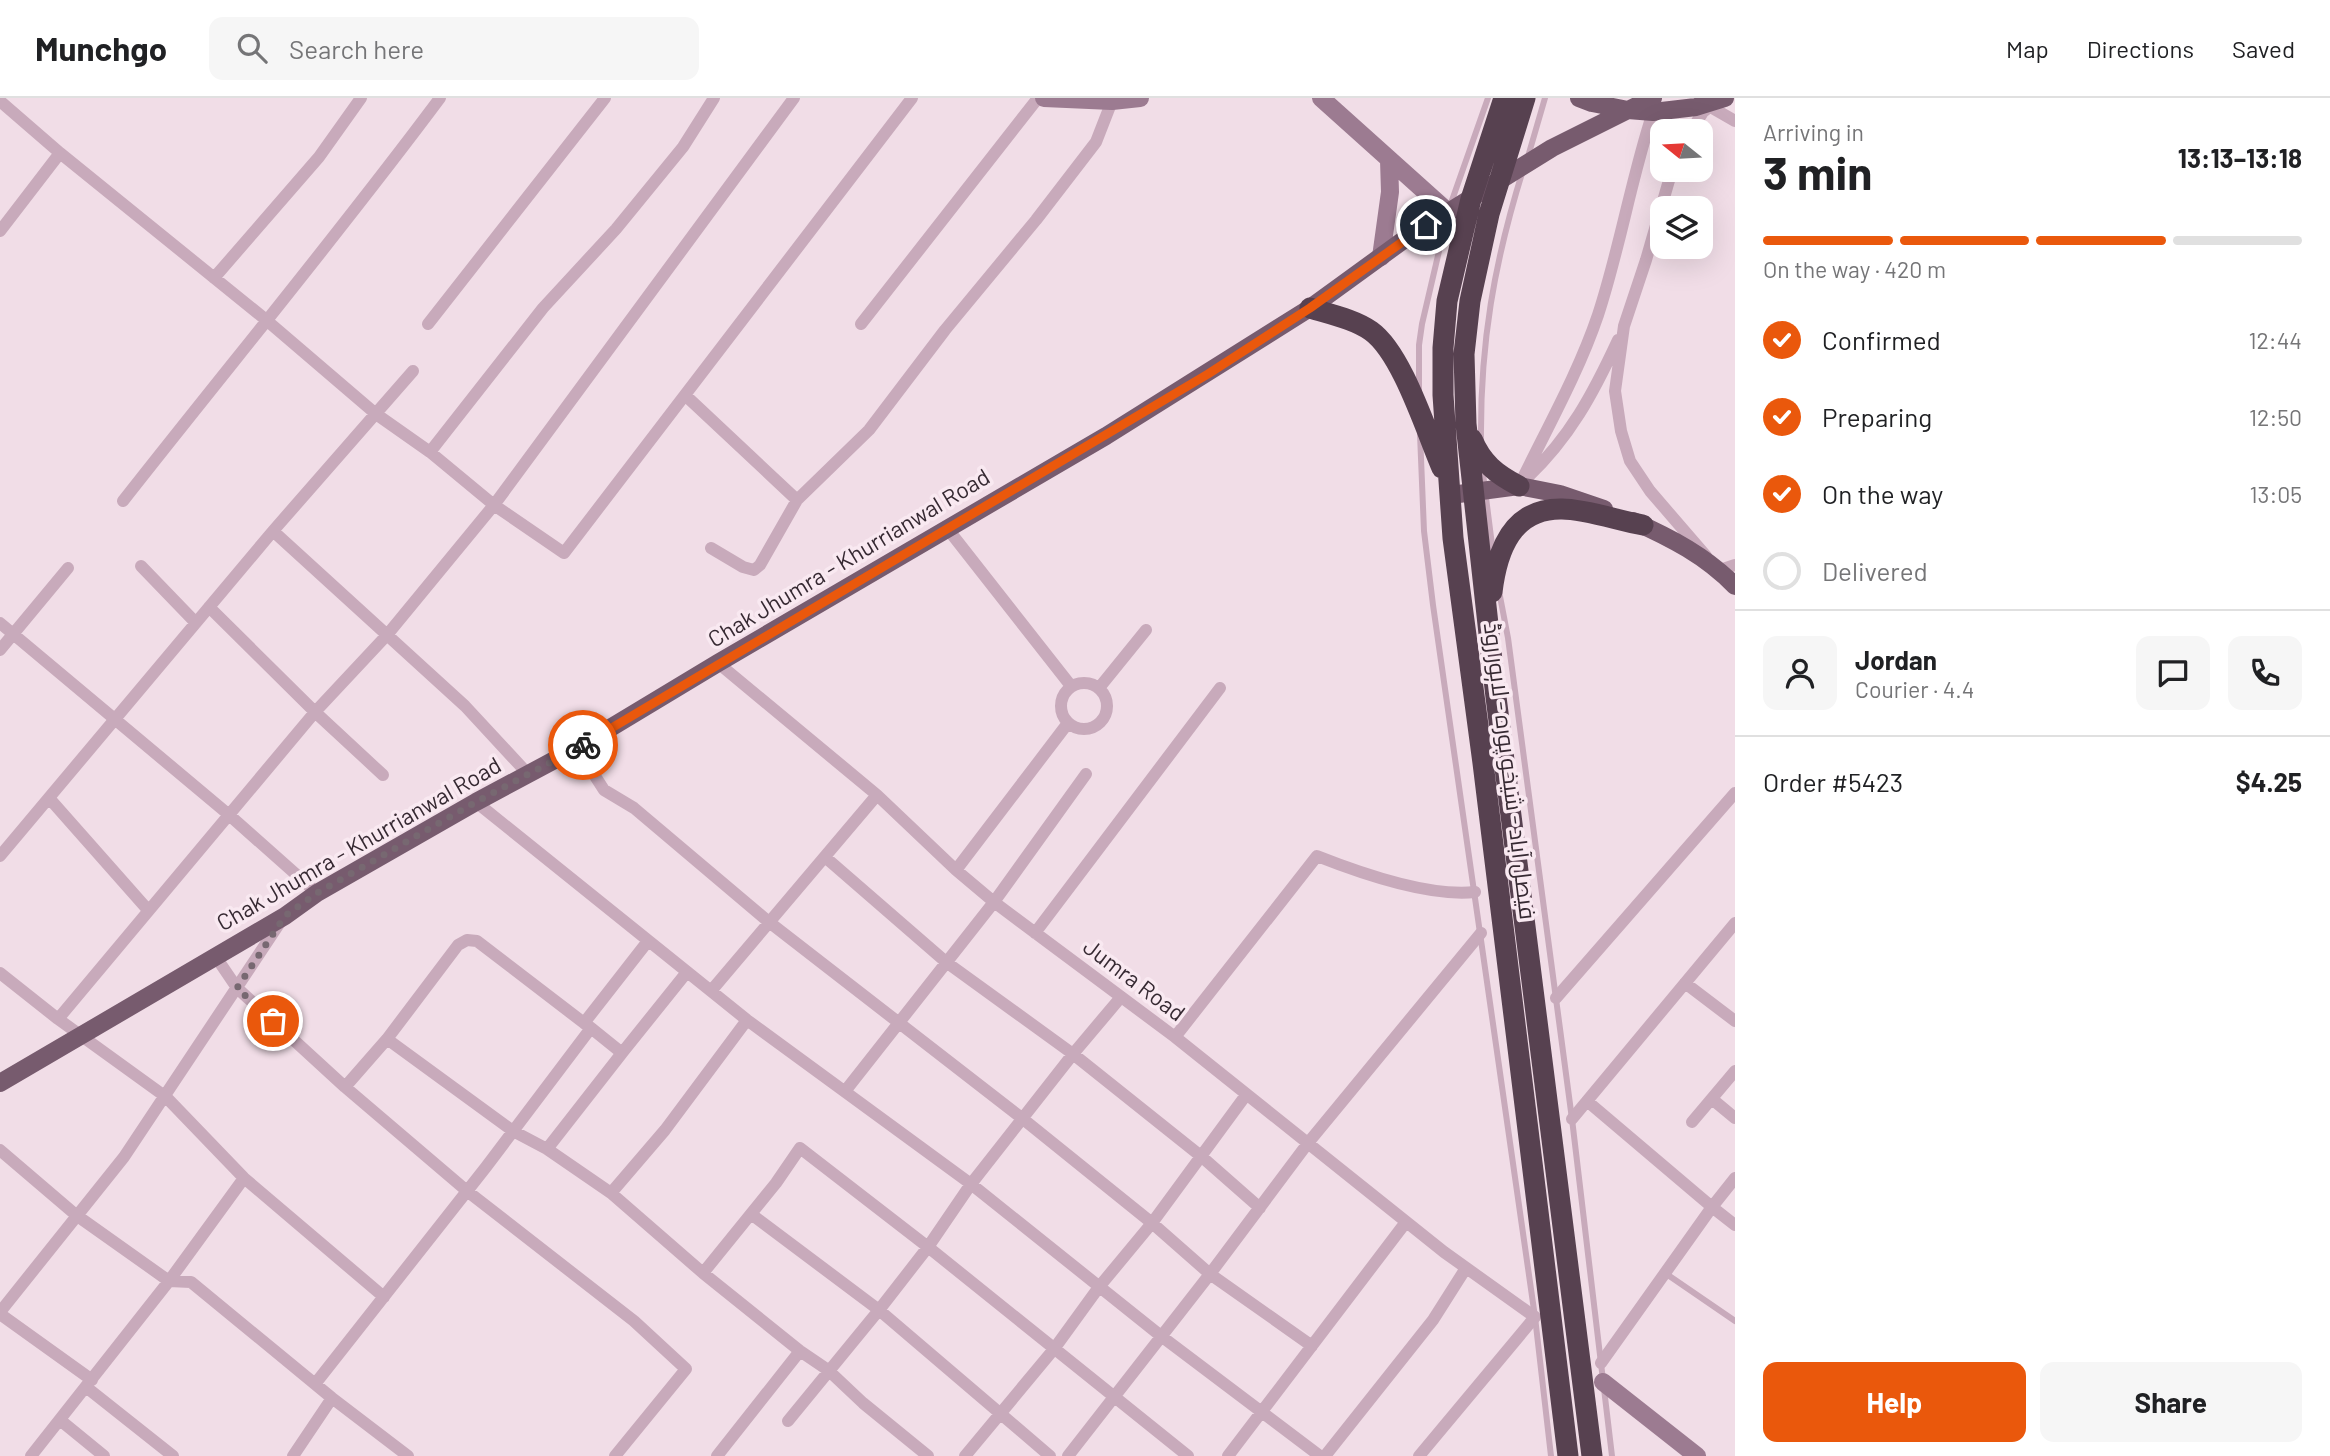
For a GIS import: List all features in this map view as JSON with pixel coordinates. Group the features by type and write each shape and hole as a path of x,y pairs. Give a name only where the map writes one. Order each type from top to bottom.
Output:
{"highway":[{"name":"فیصل آباد - شیخو پورہ - لاہور روڈ","path":"1504,98 1471,199 1447,301 1443,395 1453,538 1487,790 1568,1456"},
{"name":"فیصل آباد - شیخو پورہ - لاہور روڈ","path":"1525,98 1497,183 1470,301 1464,354 1466,424 1479,491 1491,657 1592,1456"},
{"path":"1310,308 1370,330 1388,348 1401,370 1450,490"},
{"path":"1466,424 1482,459 1495,474 1519,486"},
{"path":"1491,657 1491,598 1495,568 1502,545 1515,528 1539,513 1562,509 1643,526"}],"main road":[{"path":"1044,98 1112,101 1140,98"},
{"path":"1321,98 1448,212"},
{"path":"1579,98 1628,110"},
{"name":"Chak Jhumra - Khurrianwal Road","path":"0,1083 285,916 317,893 476,802 578,748 1129,422 1310,308 1448,212 1525,164 1592,126 1628,110 1653,105 1696,107 1721,101"},
{"path":"1381,257 1390,192 1389,160"},
{"path":"1450,490 1479,491 1519,486 1586,502 1660,532 1722,566 1735,586"},
{"path":"1603,1382 1697,1456"}],"street":[{"path":"214,278 318,157 360,98"},
{"path":"123,501 265,319 375,185 440,98"},
{"path":"428,324 605,98"},
{"path":"430,452 543,308 616,229 683,148 714,98"},
{"path":"58,1019 228,814 315,712 387,635 494,505 794,98"},
{"path":"0,101 376,414 430,452 494,505 564,553 912,98"},
{"path":"861,324 1038,98"},
{"path":"711,548 743,567 754,570 760,565 797,500 869,430 945,330 1096,142 1112,101"},
{"path":"1703,119 1721,101 1735,121"},
{"path":"1519,486 1596,319 1620,240 1653,105"},
{"path":"0,231 60,153"},
{"path":"1519,486 1549,456 1577,420 1596,388 1624,326 1669,182"},
{"path":"1624,326 1615,391 1621,431 1630,461 1650,491 1722,566"},
{"path":"0,856 273,531 413,370"},
{"path":"685,395 797,500"},
{"path":"947,528 1071,686"},
{"path":"273,531 465,706 528,774"},
{"path":"141,566 196,622"},
{"path":"0,650 68,568"},
{"path":"209,607 383,775"},
{"path":"0,623 228,814 317,893"},
{"path":"1099,688 1146,630"},
{"name":"Jumra Road","path":"718,663 877,795 994,902 1175,1037 1406,1222 1535,1318"},
{"path":"1082,682 1099,688 1107,704 1101,721 1085,729 1069,723 1060,708 1062,698 1071,686 1082,682"},
{"path":"1035,933 1220,688"},
{"path":"956,870 1069,723"},
{"path":"578,748 604,790 634,808 769,922 1023,1119 1152,1223 1210,1274 1312,1346"},
{"path":"846,1090 994,902 1086,774"},
{"path":"1556,998 1735,793"},
{"path":"711,991 877,795"},
{"path":"49,798 148,910"},
{"path":"476,802 747,1020 971,1184 1161,1336 1322,1456 1433,1320 1466,1268"},
{"path":"1175,1037 1317,856 1399,883 1455,894 1475,892"},
{"path":"825,857 946,962 1073,1054 1202,1157 1260,1208"},
{"path":"173,1456 0,1313 76,1214 124,1157 285,916"},
{"path":"1572,1119 1735,923"},
{"path":"1068,1456 1308,1143 1481,933"},
{"path":"345,1087 387,1039 458,945 467,940 477,942 622,1053"},
{"path":"315,1384 513,1131 648,941"},
{"path":"216,957 237,988 345,1087 467,1191 634,1321 686,1369 615,1456"},
{"path":"547,1149 687,972"},
{"path":"0,973 58,1019 166,1097 244,1178 384,1297"},
{"path":"1685,983 1735,1021"},
{"path":"788,1421 880,1310 971,1184 1121,997"},
{"path":"611,1193 665,1130 747,1020"},
{"path":"387,1039 513,1131 547,1149 611,1193 703,1273 800,1351 828,1370 863,1403 928,1456"},
{"path":"1692,1122 1735,1071"},
{"path":"965,1456 1054,1349 1099,1287 1202,1157 1246,1095"},
{"path":"1712,1099 1735,1118"},
{"path":"1587,1101 1735,1225"},
{"path":"703,1273 800,1148 1188,1456"},
{"path":"0,1150 76,1214 169,1281 191,1282 332,1398 408,1456"},
{"path":"31,1456 169,1281 244,1178"},
{"path":"1601,1363 1735,1178"},
{"path":"751,1214 880,1310 1050,1456"},
{"path":"1228,1456 1347,1302 1359,1280 1406,1222"},
{"path":"1419,1456 1535,1318"},
{"path":"717,1456 800,1351"},
{"path":"293,1456 332,1398"},
{"path":"60,1420 104,1456"}],"lane":[{"path":"1488,98 1448,212 1419,345 1419,456 1433,605 1535,1318 1551,1456"},
{"path":"1545,98 1499,256 1485,329 1479,491 1508,638 1572,1119 1612,1456"},
{"path":"1665,1273 1735,1321"}],"way so far":[{"path":"273,1021 237,988 285,916 317,893 476,802 583,745"}],"route":[{"path":"583,745 1208,374 1310,308 1426,225"}]}
